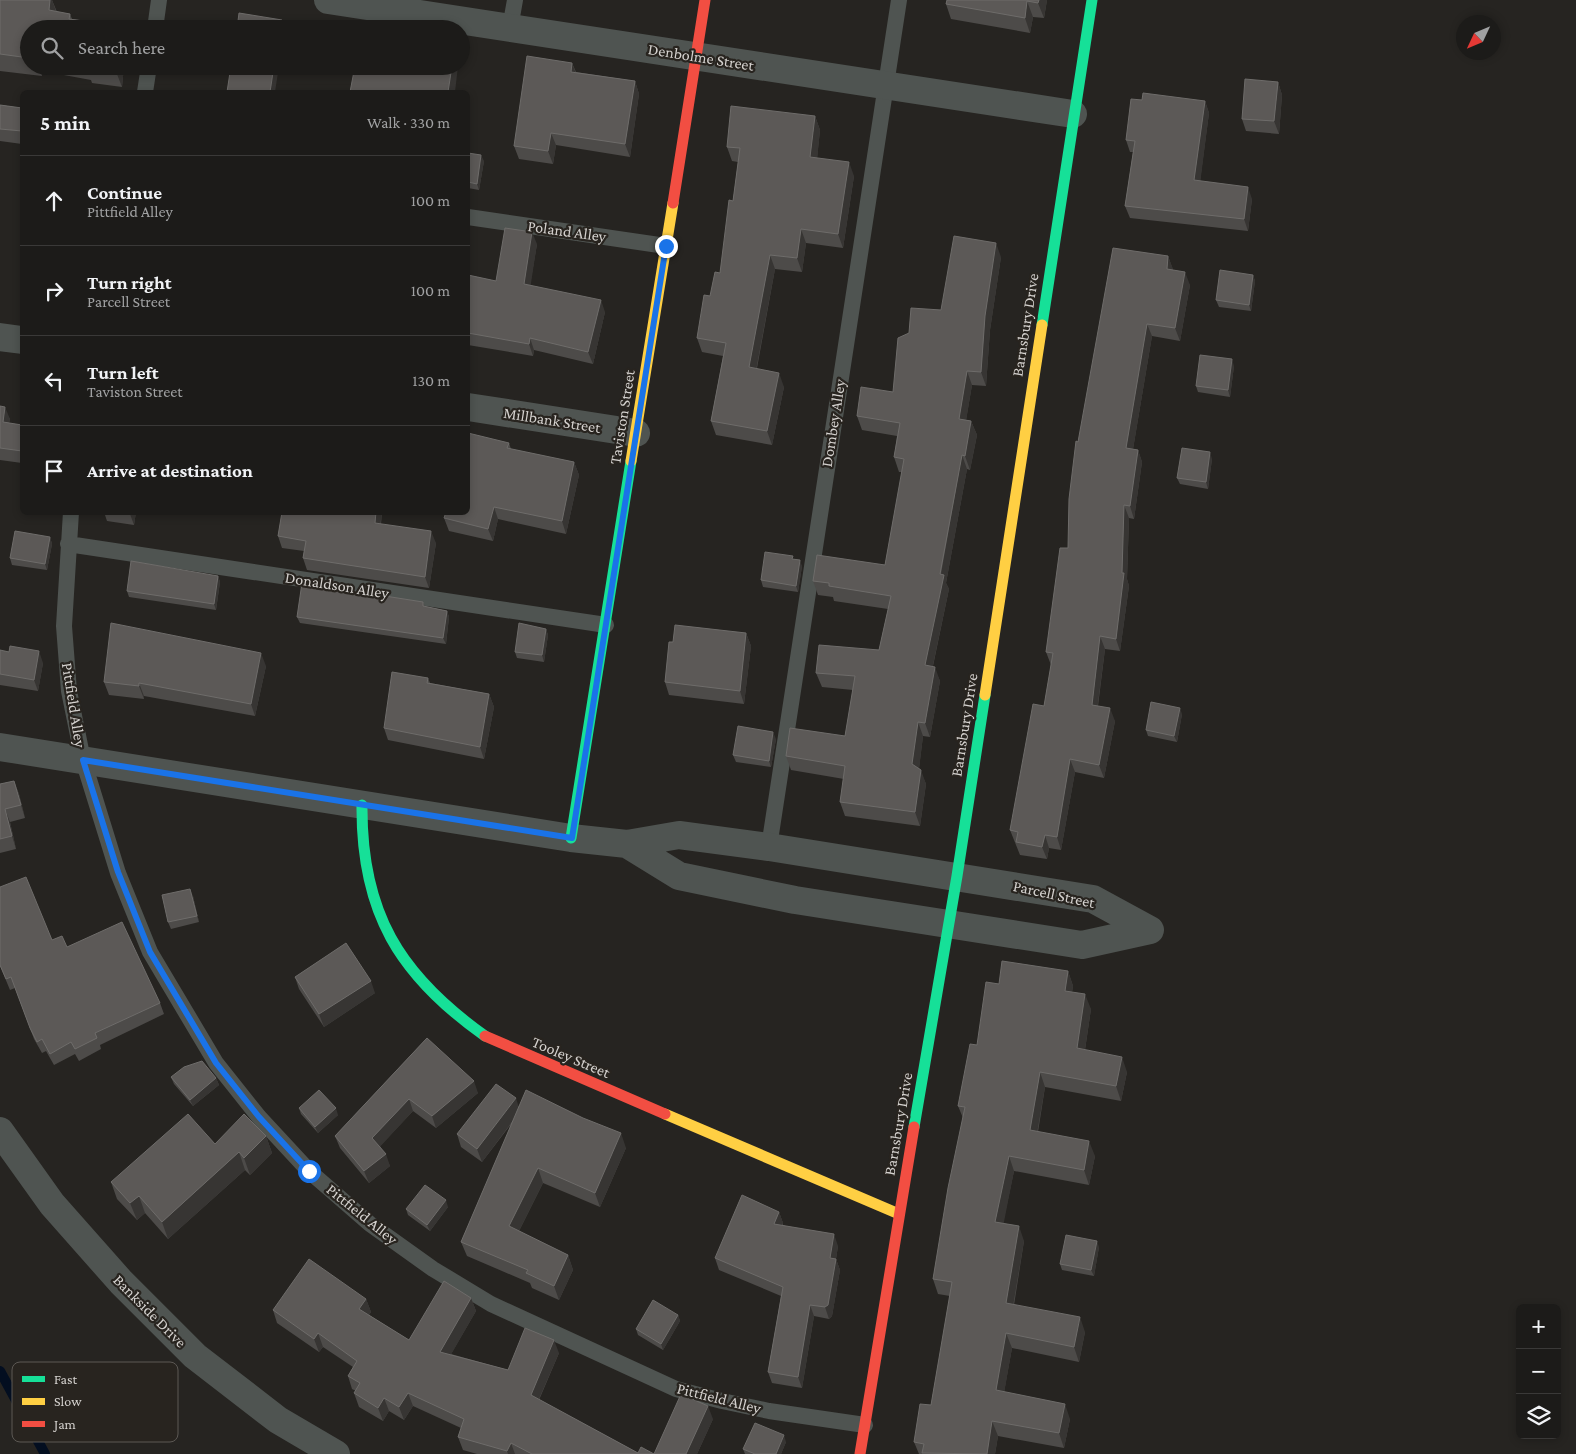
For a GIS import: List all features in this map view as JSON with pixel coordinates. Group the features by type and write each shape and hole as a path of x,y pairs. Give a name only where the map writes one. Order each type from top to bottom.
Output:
{"street":[{"name":"Denbolme Street","path":"328,0 458,20"},
{"name":"Taviston Street","path":"572,838 705,0"},
{"name":"Barnsbury Drive","path":"860,1454 898,1214 957,876 1092,0"},
{"name":"Denbolme Street","path":"470,22 1073,114"},
{"path":"0,337 20,340"},
{"name":"Millbank Street","path":"470,407 636,432"},
{"name":"Parcell Street","path":"0,747 572,838 627,844 679,835 768,846 957,876 1093,899 1150,930 1082,945 795,900 679,876 627,844"},
{"name":"Tooley Street","path":"362,805 363,851 369,883 376,908 388,935 422,983 464,1023 491,1040 898,1214"},
{"name":"Bankside Drive","path":"0,1131 52,1204 121,1282 195,1356 278,1420 336,1454"}],"lane":[{"path":"156,20 159,0"},
{"path":"510,28 515,0"},
{"name":"Dombey Alley","path":"768,846 884,85 899,0"},
{"path":"145,90 148,75"},
{"name":"Poland Alley","path":"470,217 666,246"},
{"name":"Pittfield Alley","path":"71,515 64,626 69,691 83,760 118,872 150,952 216,1063 259,1117 309,1171 370,1224 433,1269 491,1304 676,1388 722,1402 865,1425"},
{"name":"Donaldson Alley","path":"68,544 606,625"}],"building":[{"path":"0,0 50,0 49,10 70,14 69,19 76,20 20,20 20,57 0,54"},
{"path":"947,0 1039,0 1038,3 1027,1 1025,18 946,4"},
{"path":"239,13 282,20 238,20"},
{"path":"527,56 572,63 571,72 635,81 625,144 551,133 548,151 514,146"},
{"path":"230,75 273,75 270,90 227,90"},
{"path":"353,75 451,75 448,90 350,90"},
{"path":"1245,79 1278,82 1274,121 1242,119"},
{"path":"1143,93 1205,101 1194,180 1248,187 1244,219 1125,206 1135,141 1126,140 1131,99 1142,100"},
{"path":"0,105 20,108 20,131 0,129"},
{"path":"731,106 815,116 810,157 849,162 838,234 801,229 797,258 770,255 749,367 779,373 767,431 711,421 726,343 697,338 704,295 710,296 715,272 720,273 729,200 733,201 740,148 727,147"},
{"path":"470,153 481,155 477,184 470,182"},
{"path":"505,228 532,232 524,284 601,300 588,352 530,338 529,344 470,333 470,275 496,281"},
{"path":"954,236 996,243 985,316 981,372 967,371 959,419 971,421 965,456 962,455 940,574 944,575 925,665 935,667 925,723 918,722 912,764 921,770 915,812 840,802 845,766 786,756 790,728 845,736 855,676 816,673 819,645 879,650 891,596 829,586 829,583 813,581 817,555 885,565 904,459 894,457 900,423 857,416 861,387 893,392 898,338 909,333 911,308 941,310"},
{"path":"1113,248 1168,256 1167,269 1185,272 1175,328 1147,324 1126,448 1138,450 1130,506 1124,505 1122,573 1124,573 1116,639 1100,636 1092,705 1110,708 1099,765 1070,759 1057,837 1045,835 1042,847 1016,842 1018,832 1010,830 1033,704 1044,706 1053,653 1046,652 1060,548 1068,548 1069,499 1076,441 1078,442"},
{"path":"1220,270 1253,275 1249,305 1216,300"},
{"path":"1200,355 1232,359 1228,390 1196,386"},
{"path":"0,406 5,407 3,422 20,425 20,451 0,448"},
{"path":"470,433 509,443 507,448 574,462 562,521 494,507 488,529 444,518 445,515 470,515"},
{"path":"1182,448 1210,452 1206,482 1177,478"},
{"path":"282,515 376,515 375,523 431,531 425,577 303,558 306,541 278,536"},
{"path":"15,531 50,537 45,564 10,558"},
{"path":"765,552 793,556 792,559 800,560 796,586 761,580"},
{"path":"131,561 218,576 214,604 127,591"},
{"path":"302,583 423,602 423,606 447,611 443,638 297,617"},
{"path":"111,623 261,653 251,704 139,683 139,686 104,682"},
{"path":"519,623 546,629 542,655 515,652"},
{"path":"675,625 746,633 740,691 665,682 669,642 673,642"},
{"path":"10,646 39,651 34,680 0,674 0,650 9,652"},
{"path":"392,672 428,678 427,683 489,694 480,747 384,728"},
{"path":"1151,702 1180,708 1174,736 1146,730"},
{"path":"738,726 773,732 769,761 733,755"},
{"path":"14,781 21,805 5,809 12,836 0,839 0,784"},
{"path":"26,877 52,940 62,936 67,947 122,922 160,1003 95,1033 97,1038 75,1049 71,1042 50,1054 42,1039 37,1042 11,977 6,979 0,965 0,887"},
{"path":"190,889 197,916 168,922 162,895"},
{"path":"346,943 371,981 319,1014 295,977"},
{"path":"1002,961 1068,971 1065,991 1085,994 1077,1048 1122,1057 1116,1086 1040,1072 1030,1130 1089,1141 1084,1170 1009,1156 995,1222 1019,1226 1006,1303 1080,1317 1074,1347 1006,1333 996,1390 1065,1404 1059,1433 992,1421 987,1454 922,1453 924,1444 914,1442 920,1404 931,1405 952,1282 933,1279 948,1188 965,1107 958,1106 970,1044 977,1045 986,982 999,984"},
{"path":"427,1038 474,1081 432,1116 409,1099 372,1138 386,1154 364,1171 335,1136"},
{"path":"202,1061 216,1078 190,1100 171,1077 184,1067"},
{"path":"496,1084 516,1098 477,1149 457,1134"},
{"path":"319,1090 336,1108 315,1127 299,1108"},
{"path":"526,1090 583,1118 621,1133 595,1193 538,1168 509,1226 568,1255 554,1286 526,1273 528,1270 461,1242"},
{"path":"188,1114 215,1144 244,1114 266,1136 244,1158 239,1152 162,1222 139,1196 130,1203 111,1182"},
{"path":"425,1185 446,1200 427,1225 406,1209"},
{"path":"742,1195 779,1212 774,1224 834,1234 830,1258 836,1259 828,1305 825,1307 810,1305 798,1377 768,1372 783,1287 715,1258"},
{"path":"1066,1235 1097,1241 1091,1270 1060,1264"},
{"path":"309,1259 366,1299 359,1309 409,1340 444,1281 471,1298 440,1352 508,1370 525,1328 554,1340 531,1395 638,1453 641,1447 654,1454 532,1454 511,1443 507,1451 458,1437 464,1419 408,1393 399,1407 384,1398 378,1408 354,1393 360,1383 348,1376 357,1361 318,1333 314,1339 273,1310"},
{"path":"653,1300 678,1315 661,1344 636,1329"},
{"path":"681,1394 708,1406 686,1454 654,1454"},
{"path":"755,1423 784,1435 776,1454 755,1454 743,1449"}],"waterway":[{"path":"0,1371 12,1393"},
{"path":"38,1442 45,1454"}],"traffic: fast":[{"path":"1042,325 1092,0"},
{"path":"571,838 631,461"},
{"path":"914,1127 957,876 985,695"},
{"path":"362,805 363,843 369,878 378,909 391,938 408,964 429,989 455,1013 485,1036"}],"traffic: slow":[{"path":"631,461 673,203"},
{"path":"985,695 1042,325"},
{"path":"665,1114 899,1214"}],"traffic: jam":[{"path":"673,203 705,0"},
{"path":"485,1036 665,1114"},
{"path":"860,1454 914,1127"}],"route":[{"path":"309,1171 259,1117 216,1063 150,952 118,872 83,760 572,838 666,246"}]}
